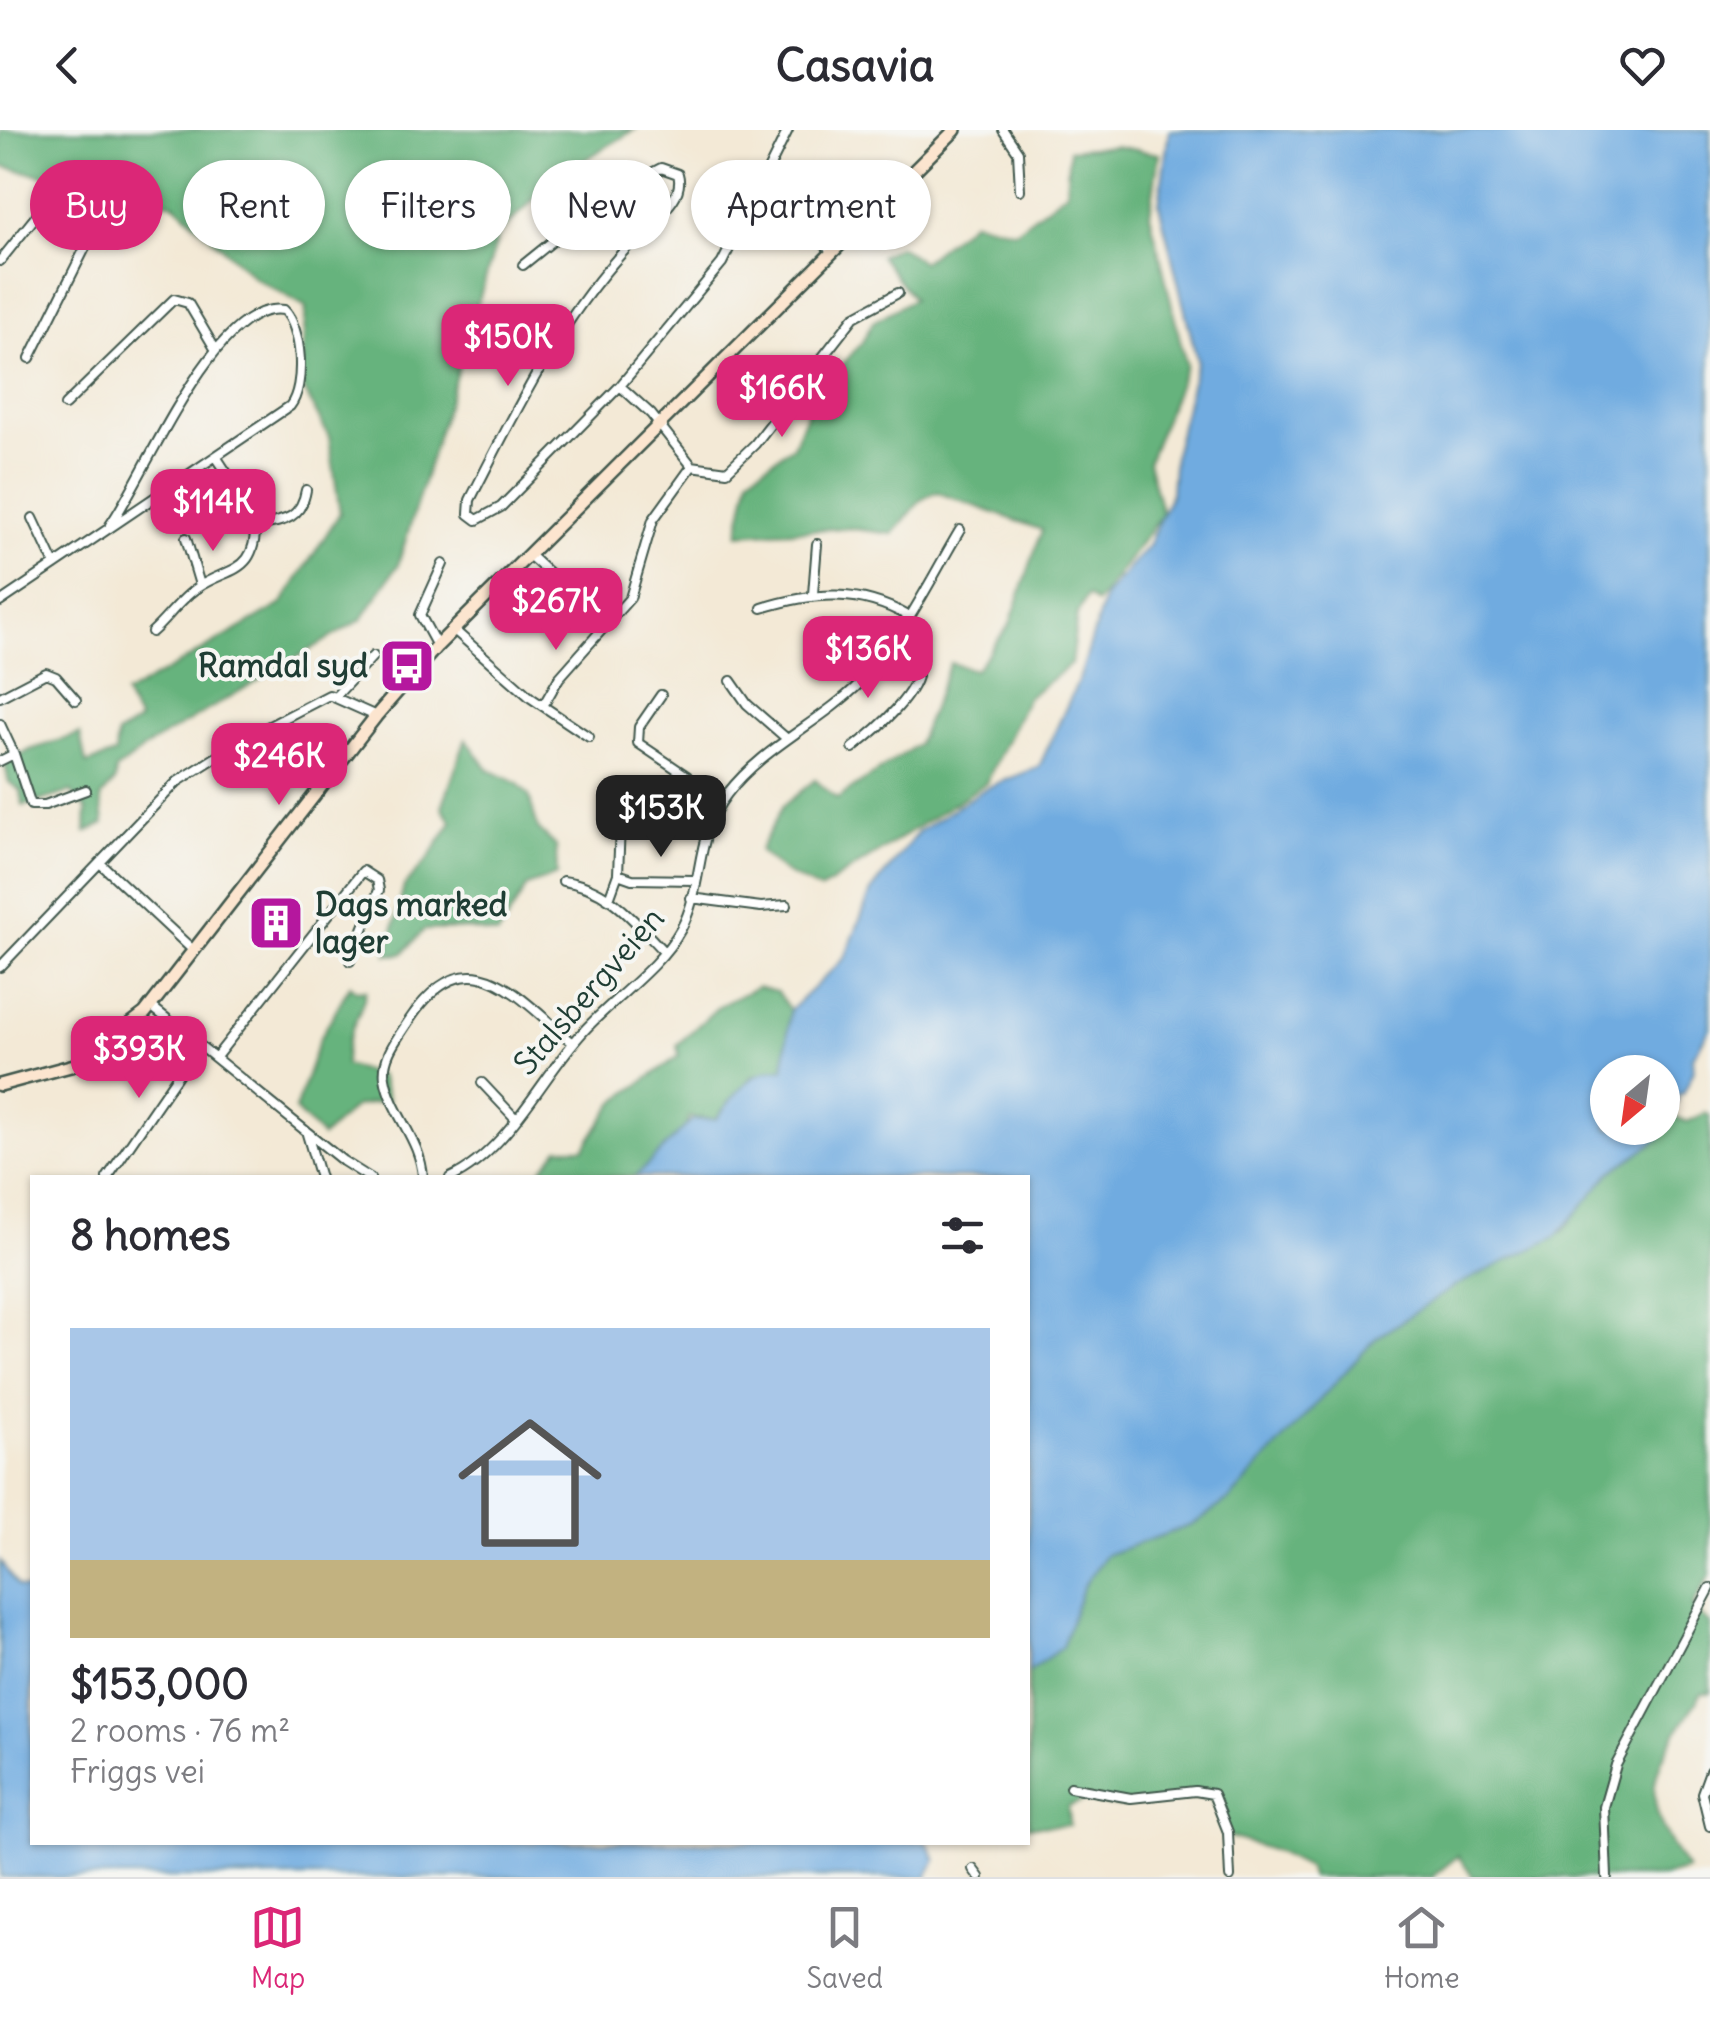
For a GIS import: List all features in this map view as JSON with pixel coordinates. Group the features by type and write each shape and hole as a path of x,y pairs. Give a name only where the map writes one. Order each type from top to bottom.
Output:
{"main road":[{"path":"0,1085 78,1064 104,1048 151,1006 376,716 437,646 955,130"}],"street":[{"path":"774,160 787,133 797,130"},
{"path":"1003,130 1018,152 1020,190"},
{"path":"523,266 629,182 661,168 678,174 676,196 586,292 538,370 470,500 468,508 474,519 482,520 496,511 620,386 716,271 727,250"},
{"path":"0,261 53,195 79,171 94,173 104,182 104,208 30,358"},
{"path":"620,386 692,466 716,472 734,466 854,317 898,293"},
{"path":"65,405 174,299 188,303 214,347"},
{"path":"0,602 286,410 299,390 291,317 284,310 272,308 247,320 214,347 110,526"},
{"path":"490,329 506,336 538,370"},
{"path":"152,632 200,585 237,570 250,551 256,526 250,507 217,458"},
{"path":"542,706 559,678 630,598 653,520 692,466"},
{"path":"256,526 290,519 302,509 306,490"},
{"path":"34,518 55,565"},
{"path":"661,695 638,727 638,743 687,776 709,822 738,781 786,738 860,682 890,644 960,530"},
{"path":"186,538 200,585"},
{"path":"814,594 817,544"},
{"path":"528,554 606,626"},
{"path":"437,646 420,615 443,564"},
{"path":"762,608 814,594 869,598 908,616"},
{"path":"454,629 542,706 590,738"},
{"path":"852,748 900,707 919,671 918,661 890,644"},
{"path":"336,696 373,656"},
{"path":"0,697 46,673 56,676 76,700"},
{"path":"730,681 746,704 786,738"},
{"path":"0,967 164,794 196,767 325,696 336,696 376,716"},
{"path":"0,724 31,805 45,805 86,790"},
{"path":"0,761 14,754"},
{"name":"Stalsbergveien","path":"454,1175 484,1154 573,1043 664,952 683,925 709,822"},
{"path":"610,896 618,874 620,825"},
{"path":"100,862 195,952"},
{"path":"216,1057 363,871 377,880 379,890 350,960"},
{"path":"618,874 632,879 694,880"},
{"path":"564,881 590,885 610,896 664,952"},
{"path":"691,898 762,907 787,905"},
{"path":"423,1175 418,1147 390,1094 385,1071 392,1045 424,1001 461,976 488,976 512,990 573,1043"},
{"path":"151,1006 306,1132 366,1175"},
{"path":"109,1175 199,1044"},
{"name":"Stalsbergveien","path":"482,1083 514,1118"},
{"path":"306,1132 319,1175"},
{"path":"1607,1877 1604,1806 1616,1766 1710,1588"},
{"path":"1710,1771 1702,1793 1710,1826"},
{"path":"1070,1787 1131,1798 1194,1791 1213,1794 1228,1832 1230,1877"},
{"path":"973,1869 979,1877"}],"green space":[{"path":"0,130 634,130 585,160 531,160 531,202 511,222 511,160 345,160 345,250 494,250 398,565 362,619 152,743 116,770 115,781 101,798 104,824 86,832 87,810 71,792 23,806 21,791 9,782 5,765 30,750 80,734 86,764 115,754 117,735 139,721 125,695 282,604 340,513 329,437 300,382 306,307 255,278 225,250 325,250 325,160 183,160 183,211 175,204 163,201 163,160 30,160 30,173 0,166"},
{"path":"1115,146 1159,154 1150,214 1186,365 1148,462 1162,514 1097,603 1087,596 1077,615 1071,664 1027,698 986,783 820,890 785,873 759,851 783,806 815,780 837,799 918,744 950,663 975,670 1010,624 1042,530 936,492 921,500 893,534 847,528 738,534 750,476 793,446 812,400 862,342 873,322 913,299 880,256 891,250 905,250 922,262 973,221 1015,231 1066,192 1069,150"},
{"path":"466,739 489,770 517,783 529,796 538,829 556,846 557,875 527,886 498,935 468,929 424,930 402,954 387,955 404,886 429,858 452,822 442,807"},
{"path":"350,985 356,991 366,990 347,1045 345,1065 380,1076 388,1100 354,1107 322,1137 295,1110 319,1040"},
{"path":"757,987 777,992 790,1010 784,1070 752,1076 715,1119 689,1117 684,1130 637,1175 537,1175 559,1148 584,1148 615,1102 679,1056 677,1045 719,1006"},
{"path":"1706,1113 1710,1116 1710,1575 1692,1607 1710,1624 1710,1692 1702,1692 1672,1740 1656,1779 1655,1798 1659,1819 1687,1870 1662,1877 1473,1877 1458,1856 1432,1877 1311,1877 1309,1868 1277,1852 1224,1835 1220,1811 1209,1796 1118,1806 1083,1801 1068,1806 1069,1825 1030,1826 1030,1671 1062,1647 1082,1588 1105,1555 1192,1525 1230,1498 1376,1338 1455,1286 1563,1232 1587,1195 1610,1173 1650,1145 1680,1145 1680,1119 1687,1122"}],"water":[{"path":"1169,130 1710,130 1710,1028 1693,1057 1694,1070 1683,1094 1680,1055 1590,1055 1590,1145 1650,1145 1610,1173 1556,1237 1455,1286 1376,1338 1231,1498 1192,1525 1105,1555 1082,1588 1062,1647 1030,1671 1030,1175 637,1175 692,1120 716,1119 753,1078 784,1069 790,1010 845,958 871,892 918,832 986,788 1039,767 1080,677 1105,596 1148,546 1171,493 1174,455 1197,360 1159,204"},
{"path":"0,1561 18,1587 30,1590 30,1845 928,1845 936,1860 927,1877 0,1877"}],"place":[{"name":"Ramdal syd","path":"407,666"},
{"name":"Dags marked lager","path":"276,923"}]}
